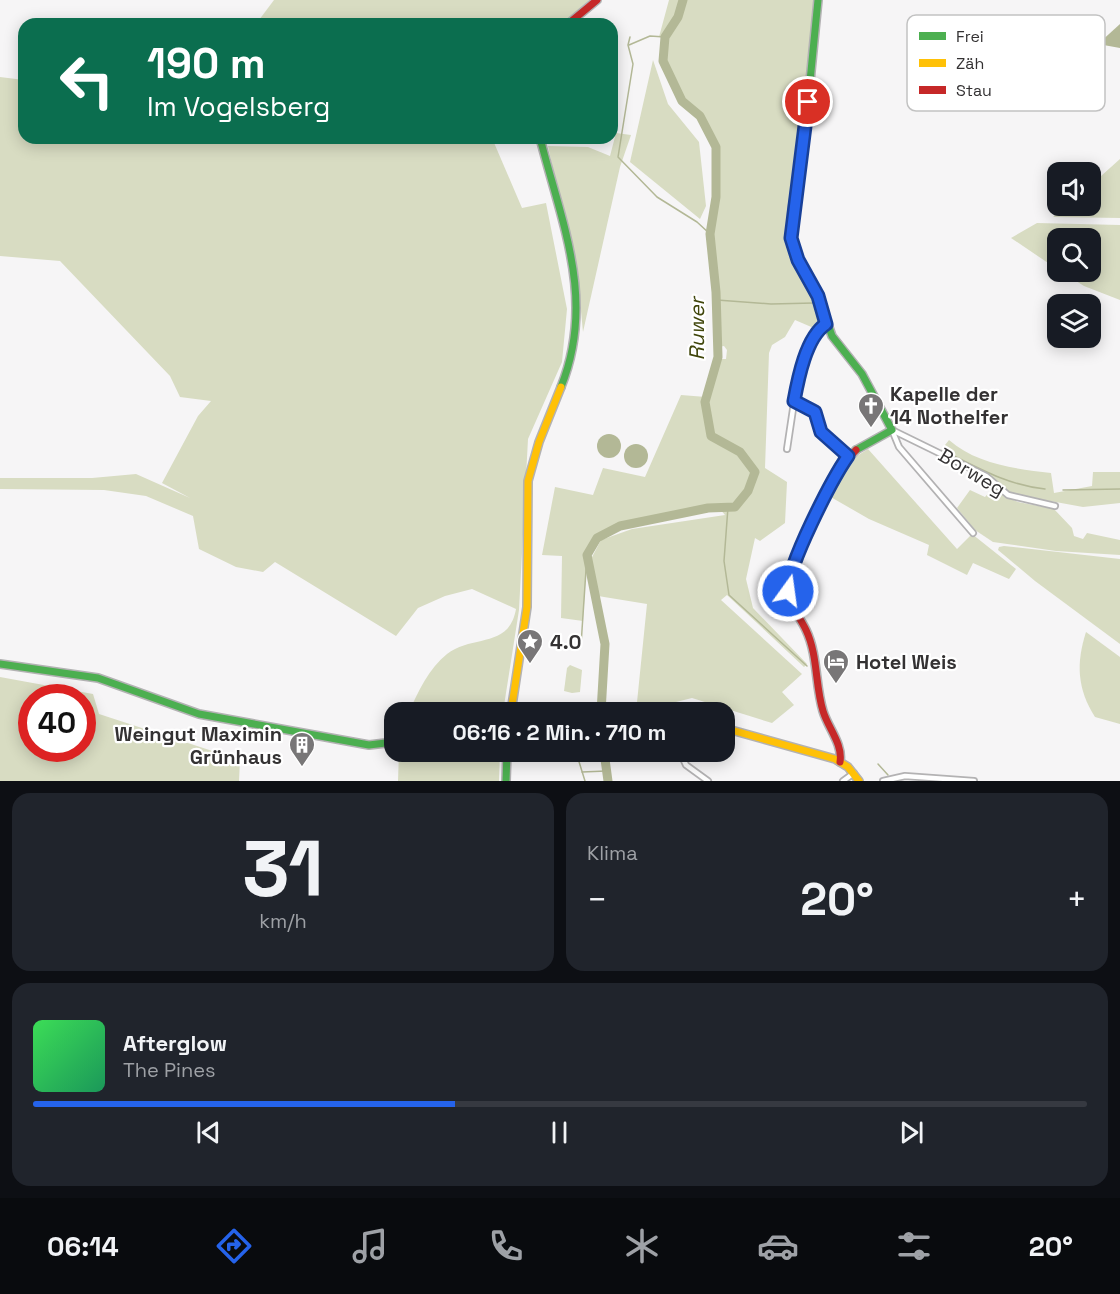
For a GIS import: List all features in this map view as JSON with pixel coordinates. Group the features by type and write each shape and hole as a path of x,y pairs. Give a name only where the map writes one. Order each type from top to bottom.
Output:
{"street":[{"path":"575,18 597,0"},
{"path":"818,0 806,122 790,232 794,250 818,296 826,324 834,340 862,374 899,447 973,533"},
{"path":"512,702 526,607 528,481 539,442 568,369 578,303 573,265 542,144"},
{"path":"787,449 799,369 820,330 826,324"},
{"path":"794,401 815,412 821,432 848,456"},
{"path":"840,762 842,752 824,713 811,642 791,605 788,584 831,484 848,456 867,440 892,430"},
{"name":"Borweg","path":"892,430 986,476 1008,495 1055,506"},
{"path":"0,664 98,678 199,714 369,746 384,744"},
{"path":"735,731 840,762 854,773 859,781"},
{"path":"506,781 507,762"},
{"path":"685,762 708,781"},
{"path":"843,781 854,773"},
{"path":"884,781 905,776 974,781"}],"shaded area":[{"path":"274,0 589,0 570,18 260,18"},
{"path":"669,0 814,0 804,118 787,238 821,314 816,329 795,320 785,337 772,345 769,353 765,468 787,482 785,523 760,541 755,538 746,579 753,608 807,664 804,667 727,595 721,600 802,674 782,692 794,705 772,723 735,711 735,702 705,702 692,698 676,702 637,702 647,604 598,596 591,559 601,540 632,529 725,515 719,508 620,526 597,538 587,556 583,621 561,618 562,556 542,555 555,487 593,495 603,468 645,477 681,395 706,397 717,359 726,359 727,350 724,346 718,347 710,234 716,197 716,147 700,116 682,101 663,61 665,38 659,37"},
{"path":"1120,24 1120,48 1105,45 1105,38"},
{"path":"653,60 668,104 699,142 706,206 700,219 630,162"},
{"path":"0,77 18,79 18,144 495,144 522,208 546,203 567,309 562,362 528,439 519,610 505,702 414,702 429,673 447,654 467,644 498,636 512,622 516,609 472,589 445,596 418,608 396,636 275,562 263,572 236,567 199,549 193,516 146,496 104,490 0,489 0,478 92,478 136,474 190,498 162,483 198,416 211,401 180,397 170,376 60,261 0,256"},
{"path":"618,133 631,135 620,167 583,332 580,301 548,146 588,147 610,156 613,144 618,144"},
{"path":"1120,159 1120,218 1053,217 1101,216 1101,176"},
{"path":"1037,223 1120,225 1120,300 1078,282 1101,282 1101,228 1047,228 1047,262 1011,238"},
{"path":"609,434 614,435 620,441 620,451 614,457 609,458 604,457 598,451 597,446 598,441 604,435"},
{"path":"949,440 971,455 984,460 1010,467 1051,473 1054,493 1092,486 1093,472 1120,472 1120,503 1083,507 1012,494 989,475 941,450"},
{"path":"636,444 641,445 647,451 647,461 641,467 636,468 631,467 625,461 624,456 625,451 631,445"},
{"path":"868,449 957,549 972,534 1016,569 1009,579 973,563 967,575 927,555 929,545 869,519 829,496 849,461"},
{"path":"994,487 1004,496 1018,502 1054,509 1072,528 1074,536 1083,539 1087,533 1120,540 1120,555 1056,551 993,542 975,530 957,508 970,490 985,497"},
{"path":"999,547 1120,559 1120,644 1035,581 998,550"},
{"path":"1086,632 1120,657 1120,724 1095,717 1089,707 1080,676 1081,654"},
{"path":"570,665 582,670 580,692 564,691 567,668"},
{"path":"0,677 38,684 18,684 18,762 96,762 96,704 99,714 240,760 239,781 0,781"},
{"path":"399,762 500,762 499,781 398,781"}],"waterway":[{"name":"Ruwer","path":"602,702 605,644 587,555 597,538 620,526 708,508 735,507 748,491 755,472 740,452 711,436 705,402 718,357 716,292 710,234 716,197 716,147 700,116 682,101 663,61 665,37 678,17 683,0"},
{"path":"629,45 650,36 665,37"},
{"path":"630,37 628,45 633,64 618,157 657,197 697,222 710,234"},
{"path":"717,300 771,304 814,303"},
{"path":"946,452 1006,480 1045,489"},
{"path":"1063,490 1120,489"},
{"path":"728,507 724,561 729,595 807,666"},
{"path":"581,645 587,555"},
{"path":"579,762 585,781"},
{"name":"Ruwer","path":"605,762 608,781"},
{"path":"878,764 888,775"},
{"path":"582,772 606,771"}],"traffic: fast":[{"path":"818,0 806,122 792,210 791,238 798,260 818,296 832,336 862,374 892,430 856,450"},
{"path":"542,144 566,232 576,293 576,323 571,355 561,387"},
{"path":"0,664 98,678 199,714 369,745 384,743"},
{"path":"506,781 507,762"}],"traffic: slow":[{"path":"513,702 527,607 528,481 539,442 561,387"},
{"path":"735,731 835,759 848,767 859,781"}],"traffic: jam":[{"path":"575,18 597,0"},
{"path":"840,762 839,749 820,701 810,640 792,605 788,589 796,557 814,516 836,477 856,450"}],"place":[{"name":"Kapelle der 14 Nothelfer","path":"871,429"},
{"name":"4.0","path":"530,665"},
{"name":"Hotel Weis","path":"836,685"},
{"name":"Weingut Maximin Grünhaus","path":"302,768"}],"route":[{"path":"788,591 793,568 831,484 848,456 821,432 819,418 815,412 794,401 799,369 822,326 826,324 821,303 798,260 791,238 792,210 808,102"}]}
